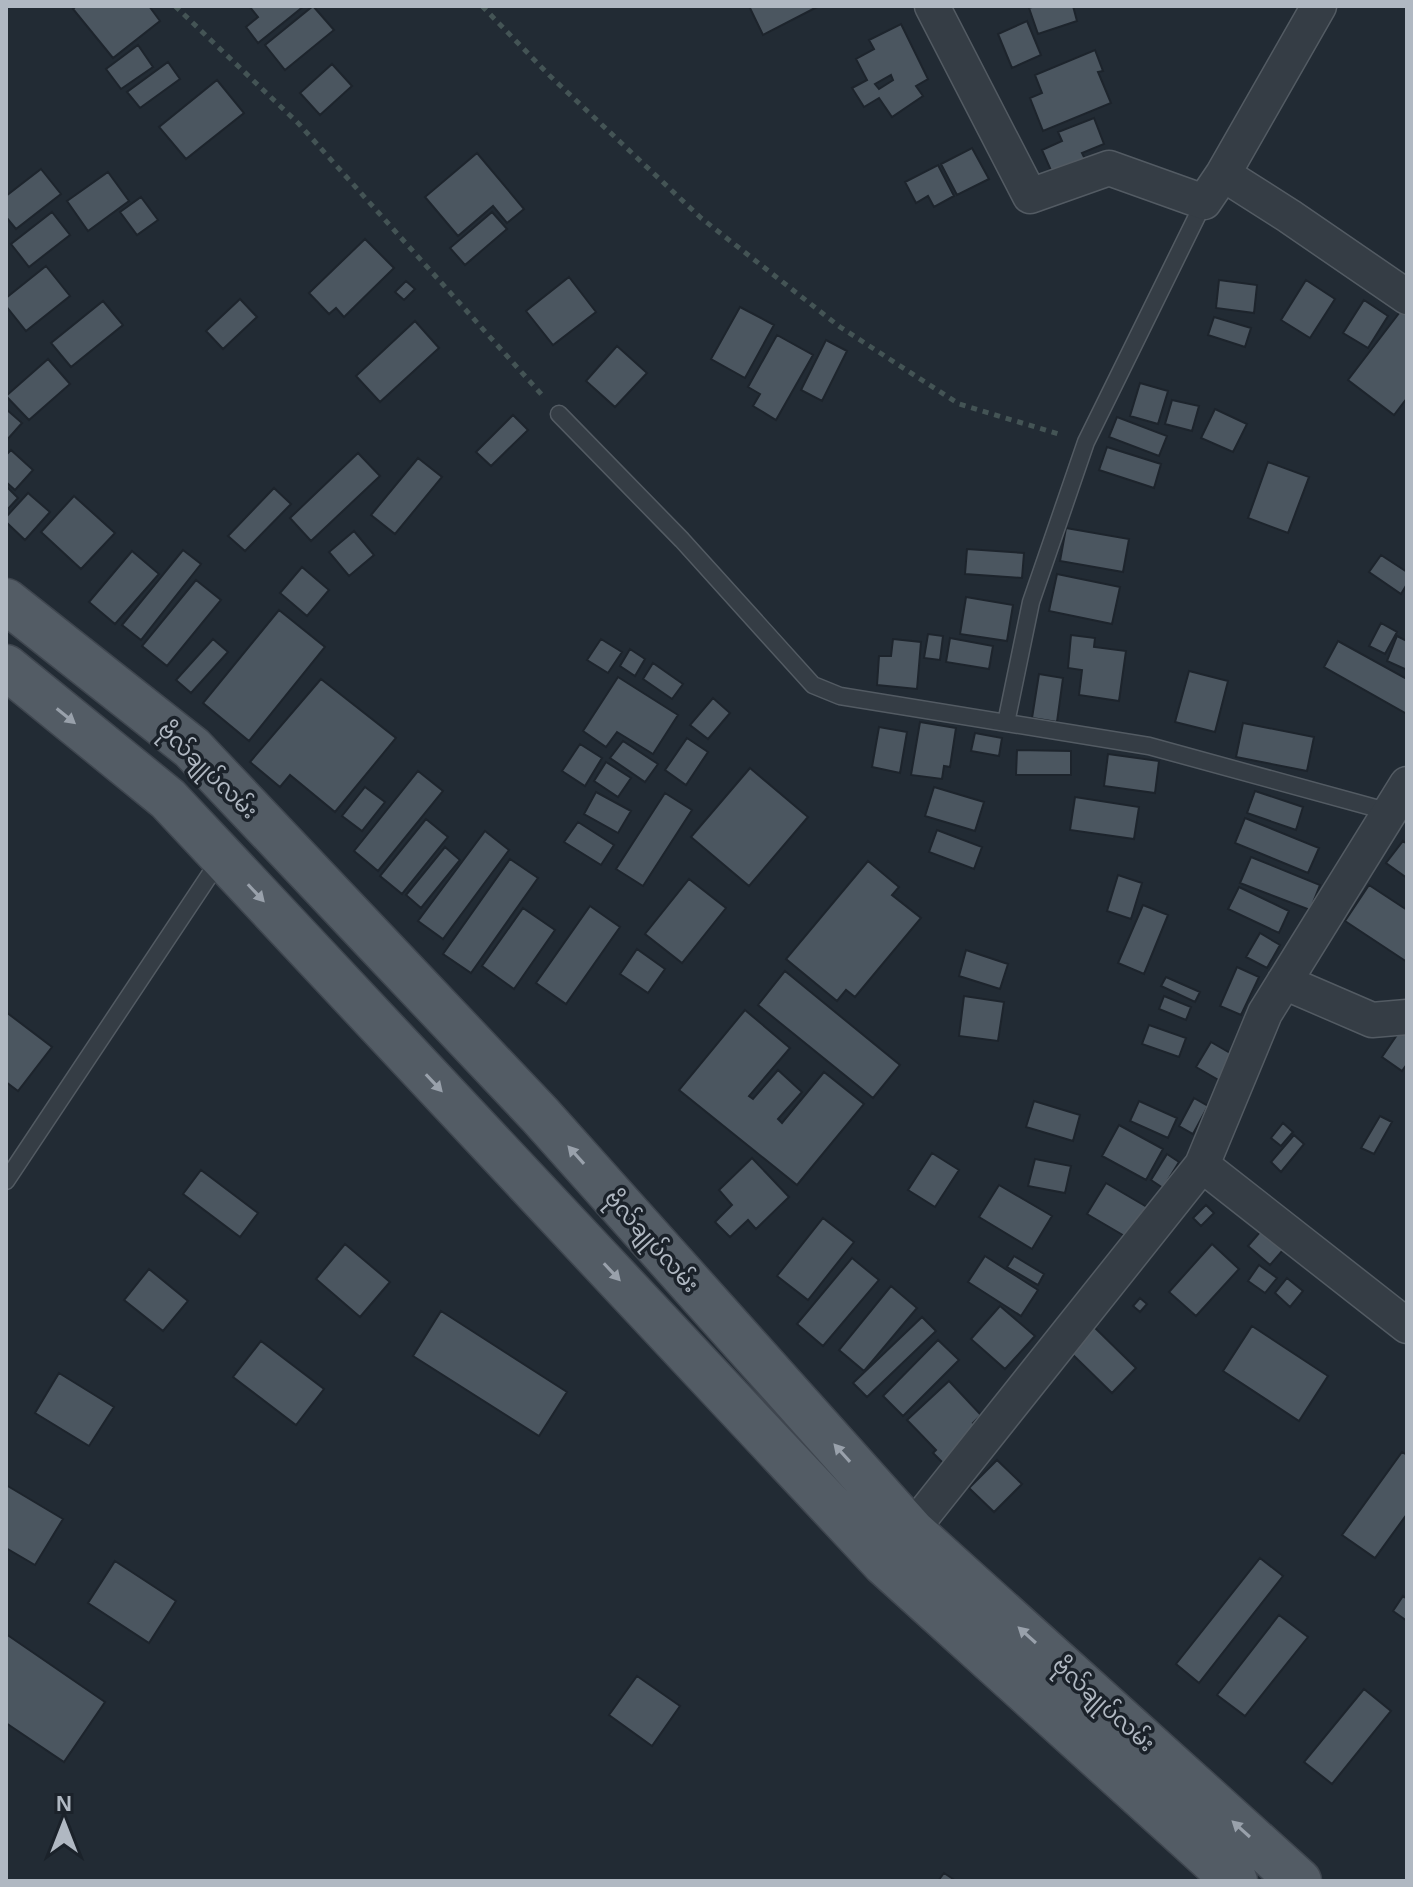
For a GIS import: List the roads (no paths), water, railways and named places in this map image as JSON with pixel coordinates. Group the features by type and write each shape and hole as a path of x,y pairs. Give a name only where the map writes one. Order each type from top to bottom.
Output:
{"main road":[{"name":"ဗိုလ်ချုပ်လမ်း","path":"6,601 192,748 540,1115 898,1547 1299,1881"},
{"name":"ဗိုလ်ချုပ်လမ်း","path":"6,667 168,799 898,1547 1235,1881"}],"street":[{"path":"932,6 1030,196 1109,168 1204,202 1319,6"},
{"path":"1223,174 1407,297"},
{"path":"898,1547 1202,1165 1265,1013 1398,798"},
{"path":"1284,982 1372,1020 1407,1017"},
{"path":"1202,1165 1407,1326"}],"lane":[{"path":"1006,723 1031,602 1086,442 1204,202"},
{"path":"559,414 682,540 813,685 840,696 1149,746 1398,798"},
{"path":"6,1181 222,857"}]}
